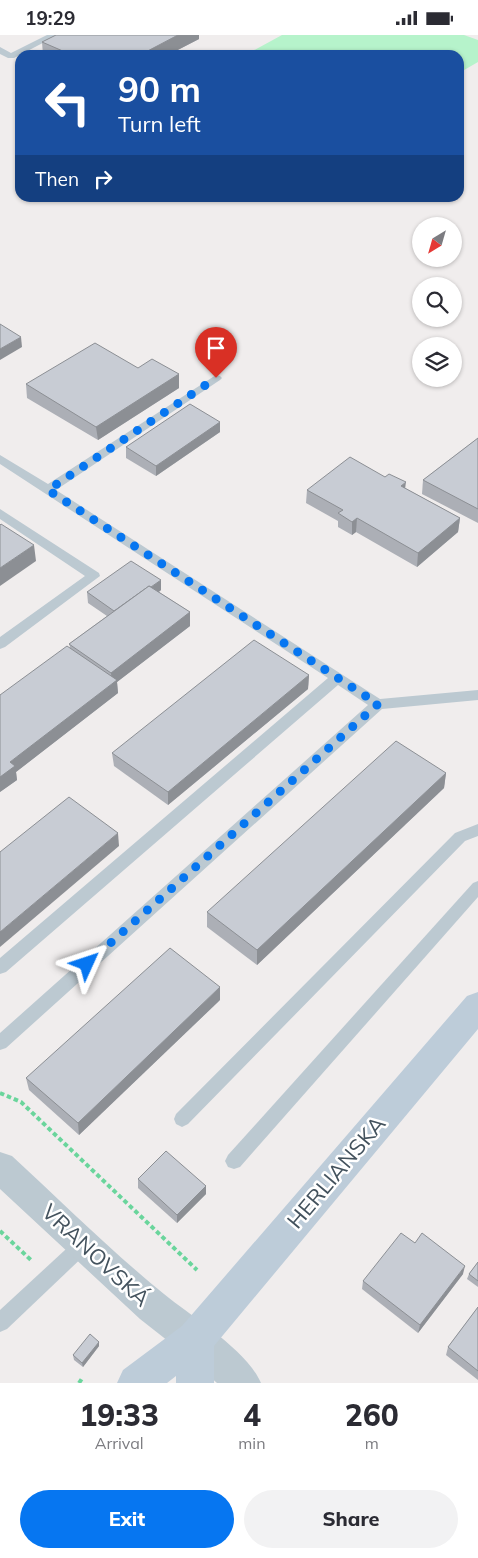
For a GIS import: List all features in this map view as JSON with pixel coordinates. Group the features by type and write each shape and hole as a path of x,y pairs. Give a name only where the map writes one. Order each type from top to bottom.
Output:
{"street":[{"name":"HERLIANSKA","path":"136,1383 195,1339 478,1006"},
{"name":"VRANOVSKÁ","path":"0,1167 152,1307 195,1339 243,1383"},
{"path":"195,1339 195,1383"}],"lane":[{"path":"23,50 54,35"},
{"path":"0,50 11,56 15,54"},
{"path":"48,490 216,378"},
{"path":"0,459 378,704"},
{"path":"0,513 94,576 0,644"},
{"path":"0,967 337,678"},
{"path":"0,1043 378,704 478,695"},
{"path":"182,1119 460,837 478,830"},
{"path":"234,1161 478,887"},
{"path":"0,1323 84,1244"}],"path":[{"path":"0,1093 21,1102 197,1270"},
{"path":"0,1231 49,1277"},
{"path":"78,1383 83,1377"}],"green space":[{"path":"282,35 464,35 478,40 478,62 464,70 464,50 254,50"}],"building":[{"path":"56,35 178,35 150,50 60,50 42,42"},
{"path":"0,324 21,337 0,349"},
{"path":"95,343 138,368 152,359 179,374 96,427 26,384"},
{"path":"190,404 220,422 156,466 126,447"},
{"path":"478,438 478,509 423,480"},
{"path":"350,457 385,477 389,474 406,482 401,486 460,518 418,553 357,518 352,522 338,513 343,510 307,490"},
{"path":"0,525 34,545 0,568"},
{"path":"131,561 161,580 151,587 149,586 114,611 87,592"},
{"path":"149,586 190,612 111,673 69,644"},
{"path":"254,640 309,675 168,792 112,753"},
{"path":"67,646 117,680 10,762 15,766 0,777 0,695"},
{"path":"396,741 446,773 257,950 207,912"},
{"path":"69,797 118,833 0,932 0,852"},
{"path":"170,948 220,987 78,1123 26,1078"},
{"path":"166,1151 206,1186 177,1215 138,1179"},
{"path":"401,1233 415,1243 422,1233 465,1266 420,1325 363,1281"},
{"path":"478,1262 478,1281 469,1274"},
{"path":"478,1307 478,1371 448,1347"},
{"path":"90,1334 99,1342 82,1363 73,1355"}],"route":[{"path":"87,964 378,704 48,490 216,378"}]}
